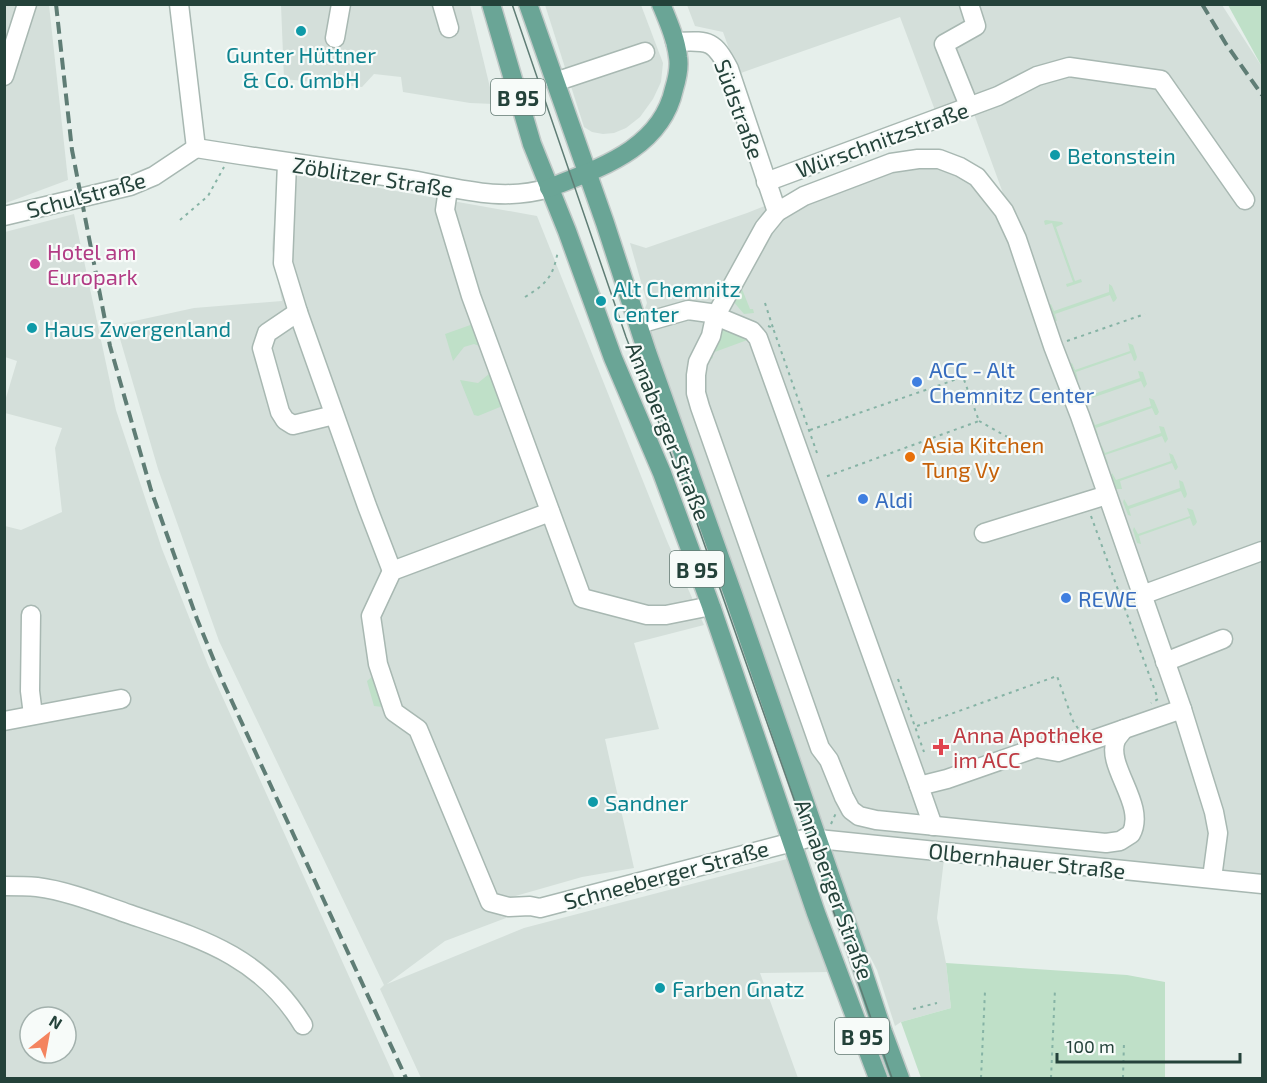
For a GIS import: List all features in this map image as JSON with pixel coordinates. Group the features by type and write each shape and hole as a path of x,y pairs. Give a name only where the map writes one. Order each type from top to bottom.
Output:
{"main road":[{"name":"Annaberger Straße","path":"491,4 529,135 613,358 662,473 711,606 812,839 856,950 900,1078"},
{"name":"Annaberger Straße","path":"528,4 650,361 738,608 812,839 823,933 878,1078"},
{"path":"549,188 621,157 639,145 657,126 671,102 679,59 661,4"}],"street":[{"path":"4,76 27,4"},
{"path":"179,4 196,148"},
{"path":"335,38 341,4"},
{"path":"442,4 449,28"},
{"path":"969,4 976,26 944,44 969,106"},
{"name":"Südstraße","path":"675,42 700,41 719,50 729,69 777,212"},
{"path":"555,82 645,52"},
{"name":"Würschnitzstraße","path":"766,182 998,96 1038,76 1069,67 1161,80 1245,200"},
{"name":"Zöblitzer Straße","path":"196,148 498,195 524,194 549,188"},
{"name":"Schulstraße","path":"4,216 130,186 154,176 196,148"},
{"path":"1124,729 1116,740 1115,752 1136,817 1134,828 1128,838 1106,843 933,826 866,818 851,810 843,797 830,760 820,748 696,393 698,362 711,336 716,315 764,228 777,212 804,196 891,163 918,159 939,159 977,177 1004,211 1017,239 1182,709 1214,812 1218,833 1212,878"},
{"path":"287,162 283,263 334,415 392,571 550,512"},
{"path":"448,189 445,210 471,296 582,598 647,615 666,615 711,606"},
{"path":"639,324 688,310 716,315 752,331 758,338 802,435 933,826"},
{"path":"298,312 267,333 262,348 280,412 285,420 293,425 334,415"},
{"path":"984,533 1107,495"},
{"path":"1142,595 1263,551"},
{"name":"Schneeberger Straße","path":"392,571 371,616 378,664 394,712 418,729 490,902 509,907 540,908 812,839"},
{"path":"31,615 30,691 33,715"},
{"path":"1165,662 1223,639"},
{"path":"4,721 121,699"},
{"path":"919,786 947,779 1036,748 1058,752 1182,709"},
{"name":"Olbernhauer Straße","path":"812,839 1263,884"},
{"path":"4,886 38,888 80,898 186,933 220,948 271,983 284,996 303,1025"}],"path":[{"path":"180,220 208,196 231,154"},
{"path":"525,297 538,289 554,271 558,250"},
{"path":"765,303 773,328"},
{"path":"1053,346 1145,314"},
{"path":"818,458 802,435 963,377 979,421 1011,439"},
{"path":"825,477 979,421"},
{"path":"1086,502 1158,699 1149,704"},
{"path":"895,672 925,755"},
{"path":"920,725 1057,676 1073,721"},
{"path":"812,839 828,832 843,797"},
{"path":"1051,1078 1055,989"},
{"path":"981,1078 985,991"},
{"path":"913,1009 937,1003"},
{"path":"1123,1078 1124,1042"}],"shaded area":[{"path":"4,5 49,5 68,180 6,203"},
{"path":"281,5 470,5 494,104 470,103 403,92 401,77 374,74 362,87 284,79"},
{"path":"545,5 641,5 663,63 661,82 653,99 640,117 626,128 614,133 603,134 592,132 584,127"},
{"path":"687,5 1222,5 1262,67 1262,883 945,851 937,918 946,963 951,1008 901,1022 895,1026 877,970 830,878 639,324 647,303 630,243 646,248 747,213 879,160 912,150 946,155 982,168 1004,196 974,114 936,113 900,17 738,74 723,32 695,26"},
{"path":"278,170 537,216 667,541 704,625 634,643 659,729 605,739 634,868 582,877 512,897 506,918 445,941 387,984 524,928 787,859 831,972 760,973 798,1078 421,1078 380,989 384,985 219,641 158,469 116,325 194,308 282,301 272,249"},
{"path":"74,214 116,410 162,549 208,665 395,1078 5,1078 5,526 21,530 62,512 55,448 62,428 5,413 5,401 17,361 5,357 5,232"}],"green space":[{"path":"1228,5 1262,5 1262,67"},
{"path":"1046,220 1062,222 1063,224 1056,227 1075,281 1081,279 1082,282 1067,287 1066,284 1073,282 1052,223 1045,225"},
{"path":"740,284 750,309 753,309 754,313 744,314 732,300"},
{"path":"1109,284 1117,298 1115,301 1113,302 1110,295 1055,314 1057,321 1053,320 1049,305 1051,304 1054,311 1109,292"},
{"path":"476,323 484,348 474,344 464,347 453,361 445,334"},
{"path":"723,328 750,339 712,353 713,358 708,360 718,333"},
{"path":"1128,343 1133,345 1136,360 1134,361 1131,353 1076,372 1078,380 1074,379 1070,364 1072,363 1075,370 1130,351"},
{"path":"491,369 502,401 500,407 478,416 474,415 460,380 478,383 489,374"},
{"path":"1138,371 1143,372 1147,384 1144,388 1141,381 1086,400 1088,408 1086,408 1080,392 1082,390 1085,397 1140,378"},
{"path":"1149,398 1154,400 1159,412 1157,415 1152,408 1096,428 1098,435 1096,435 1090,419 1092,418 1095,425 1151,406"},
{"path":"1159,426 1164,427 1168,439 1165,443 1162,436 1105,455 1108,463 1104,462 1100,447 1102,446 1105,453 1161,433"},
{"path":"1169,453 1173,455 1178,467 1176,470 1172,463 1120,481 1122,489 1116,489 1112,473 1116,480 1171,461"},
{"path":"1179,480 1183,482 1186,497 1184,498 1181,491 1129,509 1131,516 1128,515 1124,499 1128,506 1180,488"},
{"path":"1187,508 1193,510 1197,522 1195,525 1193,526 1190,518 1139,536 1141,544 1137,543 1134,527 1138,534 1190,516"},
{"path":"373,676 385,703 382,707 374,706 367,681"},
{"path":"946,963 1127,975 1165,982 1165,1078 921,1078 901,1022 951,1008"}],"tram line":[{"path":"512,4 626,337 693,512 892,1078"}],"railway":[{"path":"56,4 72,150 110,346 151,490 197,619 222,680 406,1078"},
{"path":"1202,4 1226,44 1262,95"}],"place":[{"name":"Gunter Hüttner & Co. GmbH","path":"301,31"},
{"name":"Betonstein","path":"1055,155"},
{"name":"Hotel am Europark","path":"35,264"},
{"name":"Alt Chemnitz Center","path":"601,301"},
{"name":"Haus Zwergenland","path":"32,328"},
{"name":"ACC - Alt Chemnitz Center","path":"917,382"},
{"name":"Asia Kitchen Tung Vy","path":"910,457"},
{"name":"Aldi","path":"863,499"},
{"name":"REWE","path":"1066,598"},
{"name":"Anna Apotheke im ACC","path":"941,747"},
{"name":"Sandner","path":"593,802"},
{"name":"Farben Gnatz","path":"660,988"}]}
